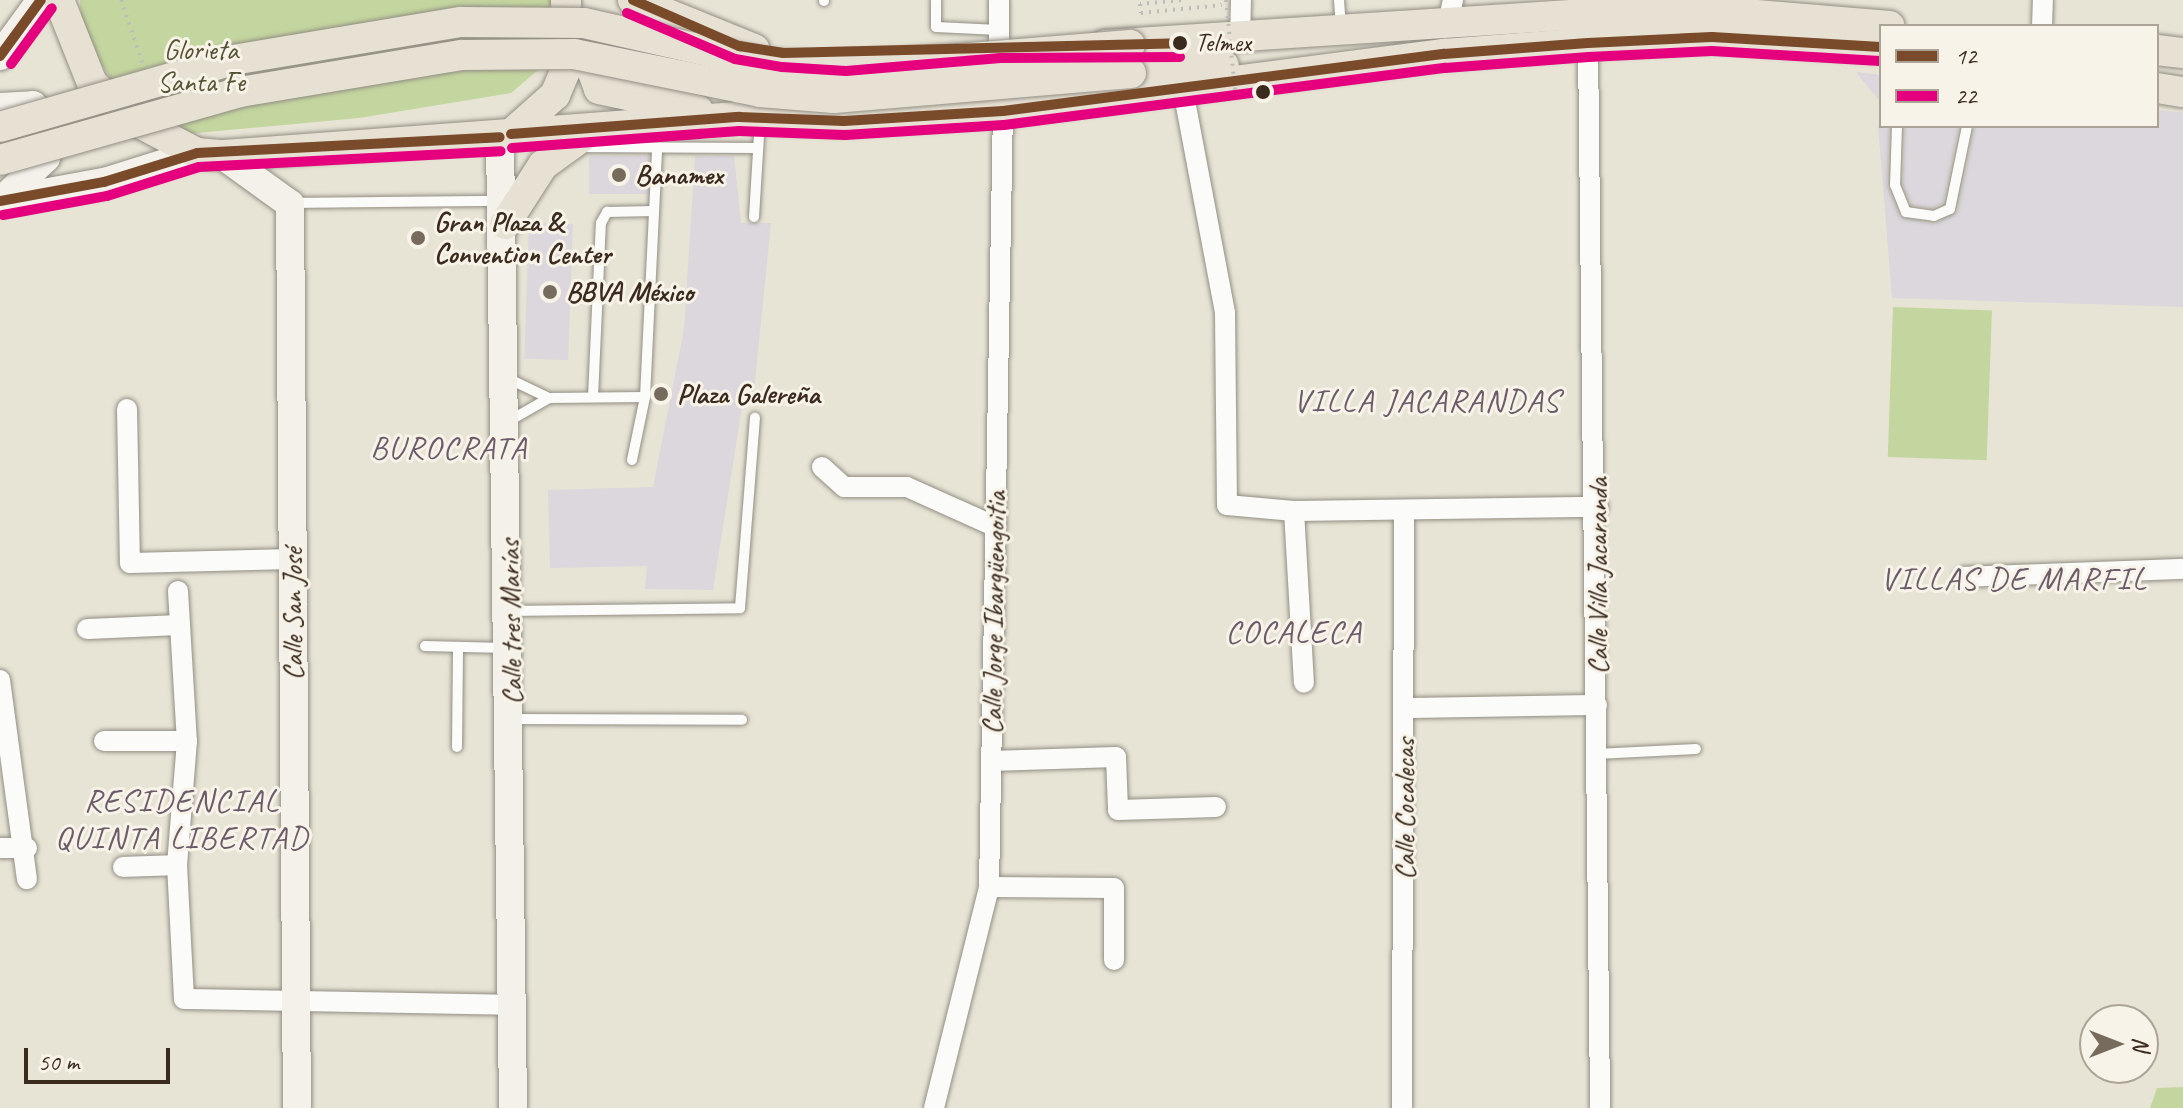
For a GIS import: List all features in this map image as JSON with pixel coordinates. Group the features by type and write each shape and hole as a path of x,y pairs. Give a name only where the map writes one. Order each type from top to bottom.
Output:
{"main road":[{"path":"0,56 41,0"},
{"path":"59,0 92,83 126,116 210,154 290,204"},
{"path":"506,135 555,95 568,65 566,0"},
{"path":"633,0 669,7 739,46 783,53 846,57 999,37 1130,59"},
{"path":"0,160 240,92 462,55 574,54 760,92 834,98 1130,59 1240,40 1342,32 1451,11 1720,12 1879,25"},
{"path":"0,127 233,60 461,22 584,23 764,64 836,69 1130,59 1289,59 1328,68"},
{"path":"783,53 744,56 624,33 595,53 593,80 609,95 750,117 844,121 1003,111 1183,90 1328,68 1588,43 1712,37 1879,47"},
{"path":"2159,50 2183,53"},
{"path":"2159,88 2183,92"},
{"path":"0,107 33,105 52,137 46,158 1,200"},
{"path":"1,200 104,182 210,154 591,131 750,117"},
{"path":"505,213 562,147 591,131"},
{"name":"Calle tres Marías","path":"506,135 513,1108"},
{"name":"Calle San José","path":"290,204 297,1108"}],"street":[{"path":"999,0 999,37"},
{"path":"2042,24 2043,0"},
{"path":"1236,1 1240,40"},
{"name":"Calle Villa Jacaranda","path":"1588,43 1598,507 1596,754 1600,1108"},
{"path":"1183,90 1225,313 1223,492 1227,505 1294,511 1598,507"},
{"name":"Calle Jorge Ibargüengoitia","path":"934,1108 989,887 1003,111"},
{"path":"127,409 130,563 292,559"},
{"path":"822,467 844,487 907,487 996,527"},
{"name":"Calle Cocalecas","path":"1402,1108 1406,708 1404,510"},
{"path":"1294,511 1304,683"},
{"path":"1964,577 2183,569"},
{"path":"178,591 187,741 177,865 184,999 512,1005"},
{"path":"87,629 180,625"},
{"path":"0,680 8,770 27,848 27,879"},
{"path":"1406,708 1597,705"},
{"path":"104,741 187,741"},
{"path":"991,761 1116,757 1118,810 1216,807"},
{"path":"0,848 27,848"},
{"path":"123,867 177,865"},
{"path":"989,887 1114,888 1114,960"}],"lane":[{"path":"936,0 936,27 999,37"},
{"path":"1339,0 1342,32"},
{"path":"750,117 754,217"},
{"path":"1897,128 1895,185 1906,212 1934,216 1950,209 1967,128"},
{"path":"562,147 753,148"},
{"path":"632,460 645,397 657,149"},
{"path":"290,204 505,213"},
{"path":"593,397 601,223 607,212 654,211"},
{"path":"507,378 549,398 645,397"},
{"path":"508,422 549,398"},
{"path":"510,611 740,608 755,418"},
{"path":"425,646 511,649"},
{"path":"457,747 458,647"},
{"path":"512,719 742,720"},
{"path":"1596,754 1696,749"}],"path":[{"path":"1181,0 1140,4 1141,13 1236,1 1236,100"}],"green space":[{"name":"Glorieta Santa Fe","path":"80,0 551,0 555,10 551,59 511,93 359,118 185,134 121,93 82,36"},
{"path":"1893,307 1992,310 1987,460 1888,457"},
{"path":"2183,1087 2183,1108 2150,1108 2157,1088"}],"building":[{"path":"1856,72 1879,75 1879,101"},
{"path":"2159,110 2183,113 2183,307 1892,298 1878,126 1889,128 1887,185 1899,216 1934,224 1958,211 1975,128 2159,128"},
{"path":"1905,128 1959,128 1943,203 1933,208 1912,205 1903,184"},
{"name":"Banamex","path":"589,156 649,156 649,194 589,194"},
{"path":"695,156 734,156 741,223 771,223 753,401 743,401 713,590 645,589 647,566 550,568 548,490 653,487 684,329"},
{"name":"BBVA México","path":"529,222 573,224 568,360 524,358"}],"transit line":[{"name":"12","path":"0,56 41,0"},
{"name":"12","path":"633,0 739,46 783,53 1180,43"},
{"name":"22","path":"11,64 52,8"},
{"name":"22","path":"627,13 735,59 782,67 846,71 1000,58 1180,57"},
{"name":"12","path":"511,134 739,117 844,121 1003,111 1444,54 1588,43 1712,37 1879,47"},
{"name":"22","path":"512,148 739,131 845,135 1004,125 1445,68 1589,57 1712,51 1879,61"},
{"name":"12","path":"0,201 104,182 197,153 500,137"},
{"name":"22","path":"3,215 107,196 199,167 501,151"}],"place":[{"name":"Telmex","path":"1180,43"},
{"name":"Banamex","path":"619,175"},
{"name":"Gran Plaza & Convention Center","path":"418,238"},
{"name":"BBVA México","path":"550,292"},
{"name":"Plaza Galereña","path":"661,394"}],"district":[{"name":"VILLA JACARANDAS","path":"1427,401"},
{"name":"BUROCRATA","path":"449,448"},
{"name":"VILLAS DE MARFIL","path":"2014,579"},
{"name":"COCALECA","path":"1294,632"},
{"name":"RESIDENCIAL QUINTA LIBERTAD","path":"182,820"}]}
